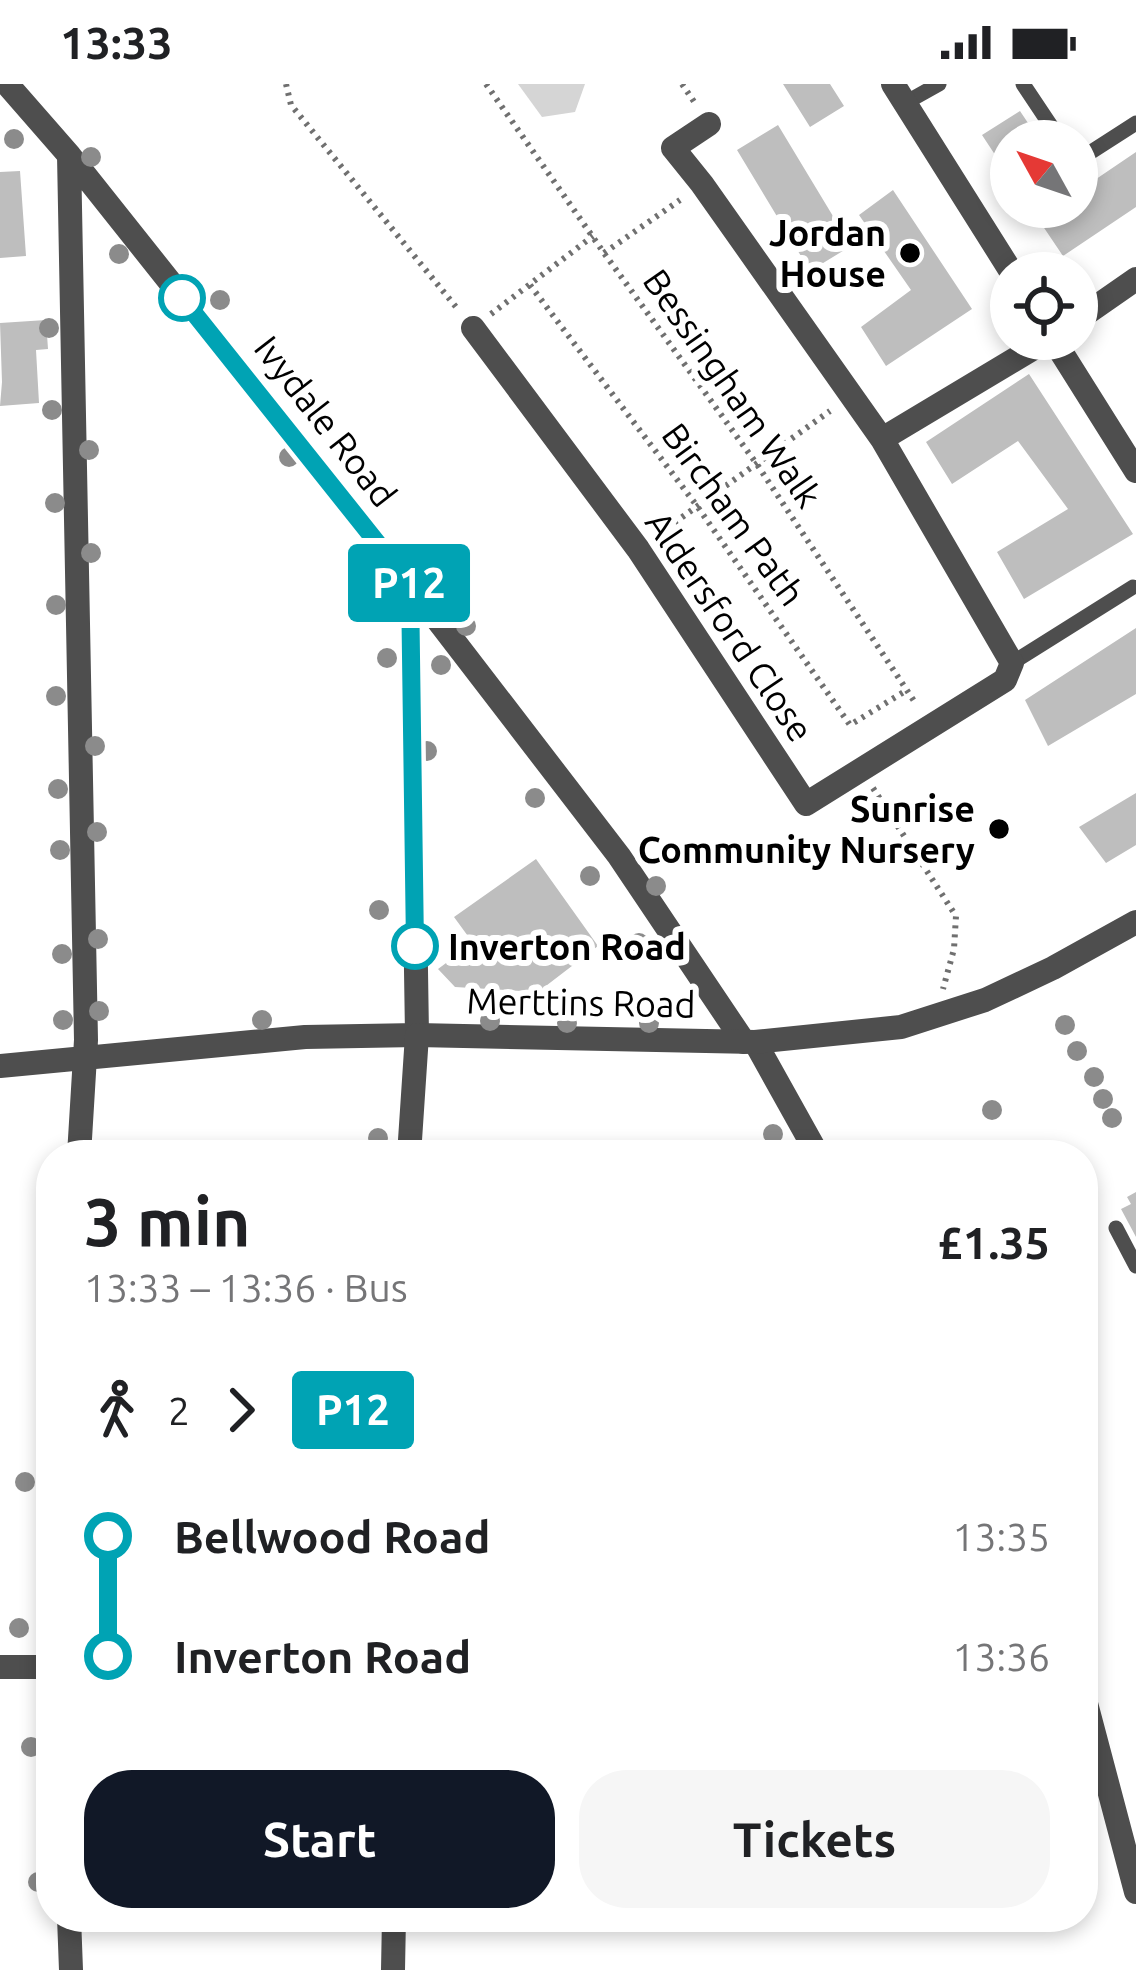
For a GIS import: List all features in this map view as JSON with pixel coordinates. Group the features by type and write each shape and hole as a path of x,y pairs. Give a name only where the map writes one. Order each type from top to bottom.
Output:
{"street":[{"name":"Ivydale Road","path":"7,84 69,155 410,584 620,856 749,1042 809,1140"},
{"path":"899,93 999,252"},
{"path":"709,124 673,148 882,440 1012,663"},
{"path":"69,155 85,1058 81,1140"},
{"path":"1098,305 1136,279"},
{"name":"Aldersford Close","path":"473,328 638,549 806,804 1005,680 1012,663"},
{"path":"882,440 1016,360"},
{"path":"1065,360 1136,471"},
{"path":"410,584 417,1035 410,1140"},
{"name":"Merttins Road","path":"417,1035 749,1042 902,1027 985,1000 1136,922"},
{"path":"0,1066 305,1037 417,1035"},
{"path":"0,1667 36,1667"},
{"path":"1098,1750 1136,1892"},
{"path":"70,1932 71,1970"},
{"path":"393,1970 394,1932"}],"lane":[{"path":"899,93 939,84"},
{"path":"1023,84 1047,120"},
{"path":"1098,147 1136,123"},
{"path":"1012,663 1133,586"},
{"path":"1116,1228 1136,1266"}],"path":[{"path":"286,84 291,105 473,328 593,236"},
{"name":"Bessingham Walk","path":"486,84 756,463 931,727"},
{"path":"604,253 702,184"},
{"name":"Bircham Path","path":"530,285 697,506 850,725 907,690"},
{"path":"638,549 850,396"},
{"path":"862,770 956,916 954,950 943,991"}],"shaded area":[{"path":"518,84 585,84 575,112 542,117"}],"building":[{"path":"783,84 830,84 844,106 810,127"},
{"path":"1020,111 1026,120 1006,120"},
{"path":"778,125 851,246 810,271 737,150"},
{"path":"1136,152 1136,207 1069,252 1060,252 1044,228 1098,228 1098,178"},
{"path":"20,171 26,256 0,258 0,172"},
{"name":"Jordan House","path":"893,190 972,309 886,366 861,327 911,290 859,215"},
{"path":"46,320 48,349 36,350 39,403 0,406 0,323"},
{"path":"1029,374 1133,534 1024,599 997,552 1068,509 1018,441 952,484 926,442"},
{"path":"1136,628 1136,694 1048,746 1025,700"},
{"path":"1136,793 1136,845 1106,863 1079,827"},
{"path":"536,859 598,946 538,992 455,987 438,969 473,943 454,917"},
{"path":"1136,1192 1136,1237 1121,1209 1131,1204 1127,1197"}],"bus line":[{"name":"P12","path":"182,298 410,584 415,946"}],"place":[{"name":"Jordan House","path":"910,253"},
{"name":"Sunrise Community Nursery","path":"999,829"},
{"name":"Inverton Road","path":"415,946"}]}
